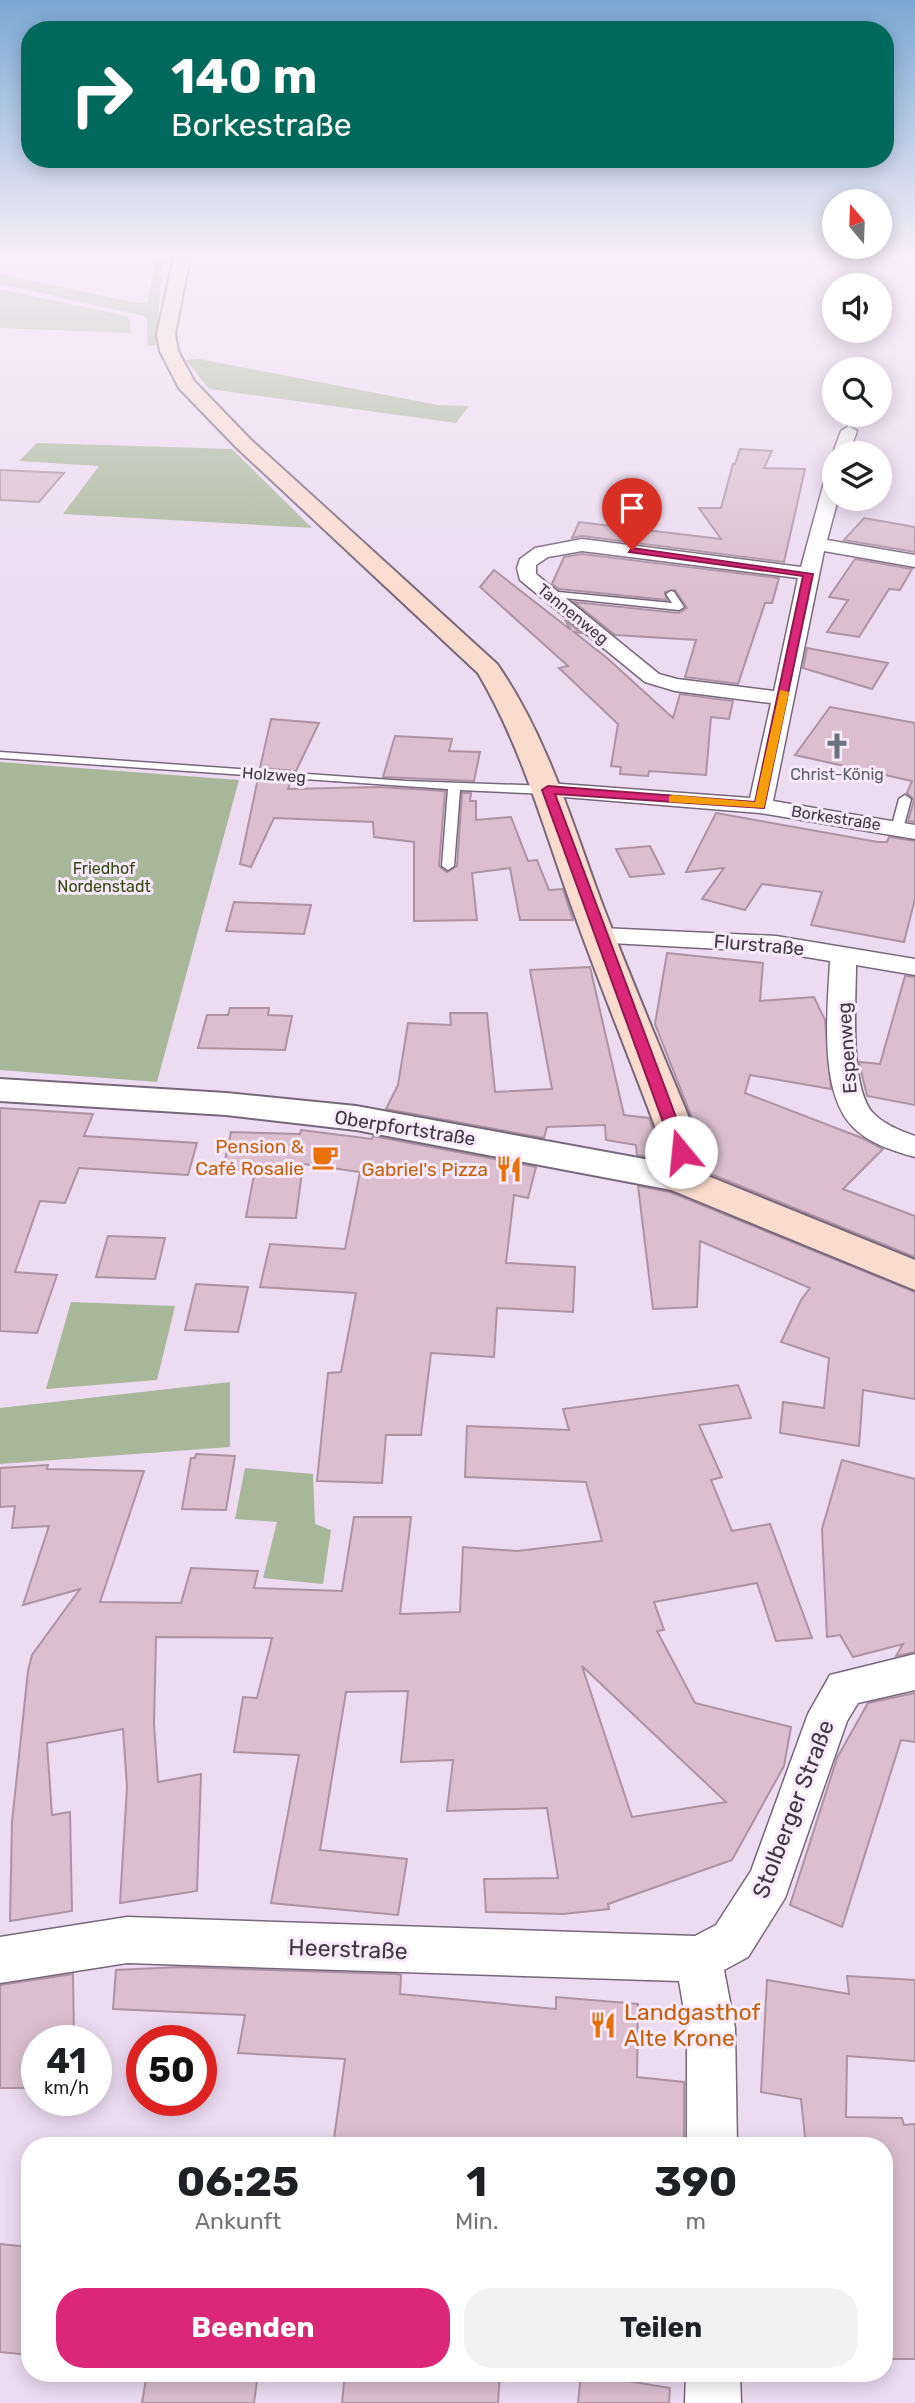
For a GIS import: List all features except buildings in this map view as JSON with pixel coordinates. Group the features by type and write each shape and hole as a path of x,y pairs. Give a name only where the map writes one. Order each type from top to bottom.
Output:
{"main road":[{"path":"176,364 186,384 243,443 488,668 515,715 548,790 680,1142 682,1162 677,1178"},
{"name":"Oberpfortstraße","path":"677,1178 915,1276"}],"street":[{"path":"845,441 849,431"},
{"path":"760,806 808,574 825,511"},
{"path":"816,544 915,561"},
{"name":"Tannenweg","path":"782,698 675,685 652,678 527,576 527,563 542,552 568,545 632,550 808,574"},
{"name":"Borkestraße","path":"548,790 760,806 906,830"},
{"name":"Flurstraße","path":"601,936 776,944 915,967"},
{"name":"Espenweg","path":"842,955 843,1040 851,1103 871,1127 915,1147"},
{"name":"Oberpfortstraße","path":"0,1090 226,1104 356,1118 677,1178"},
{"name":"Stolberger Straße","path":"699,1959 732,1941 769,1884 829,1714 845,1688 915,1672"},
{"name":"Heerstraße","path":"0,1960 127,1940 417,1952 699,1959"},
{"path":"699,1959 711,2028 712,2137"},
{"path":"713,2382 713,2403"}],"lane":[{"path":"548,594 679,607 671,594"},
{"name":"Holzweg","path":"0,755 548,790"},
{"path":"449,866 454,786"},
{"path":"905,799 906,830"}],"green space":[{"path":"189,364 226,364 438,405 469,406 456,423 209,389"},
{"path":"37,443 232,449 312,528 63,514 99,466 19,461"},
{"name":"Friedhof Nordenstadt","path":"0,762 239,780 157,1082 0,1070"},
{"path":"71,1302 175,1306 157,1380 46,1389"},
{"path":"230,1382 230,1447 0,1464 0,1408"},
{"path":"245,1468 313,1474 315,1524 331,1530 323,1584 263,1578 277,1522 235,1519"}],"slow traffic":[{"path":"673,799 760,806 784,692"}],"place":[{"name":"Christ-König","path":"837,746"},
{"name":"Pension & Café Rosalie","path":"325,1157"},
{"name":"Gabriel's Pizza","path":"509,1169"},
{"name":"Landgasthof Alte Krone","path":"603,2025"}],"route":[{"path":"632,550 808,574 760,806 548,790 586,902 680,1142 681,1152"}]}
